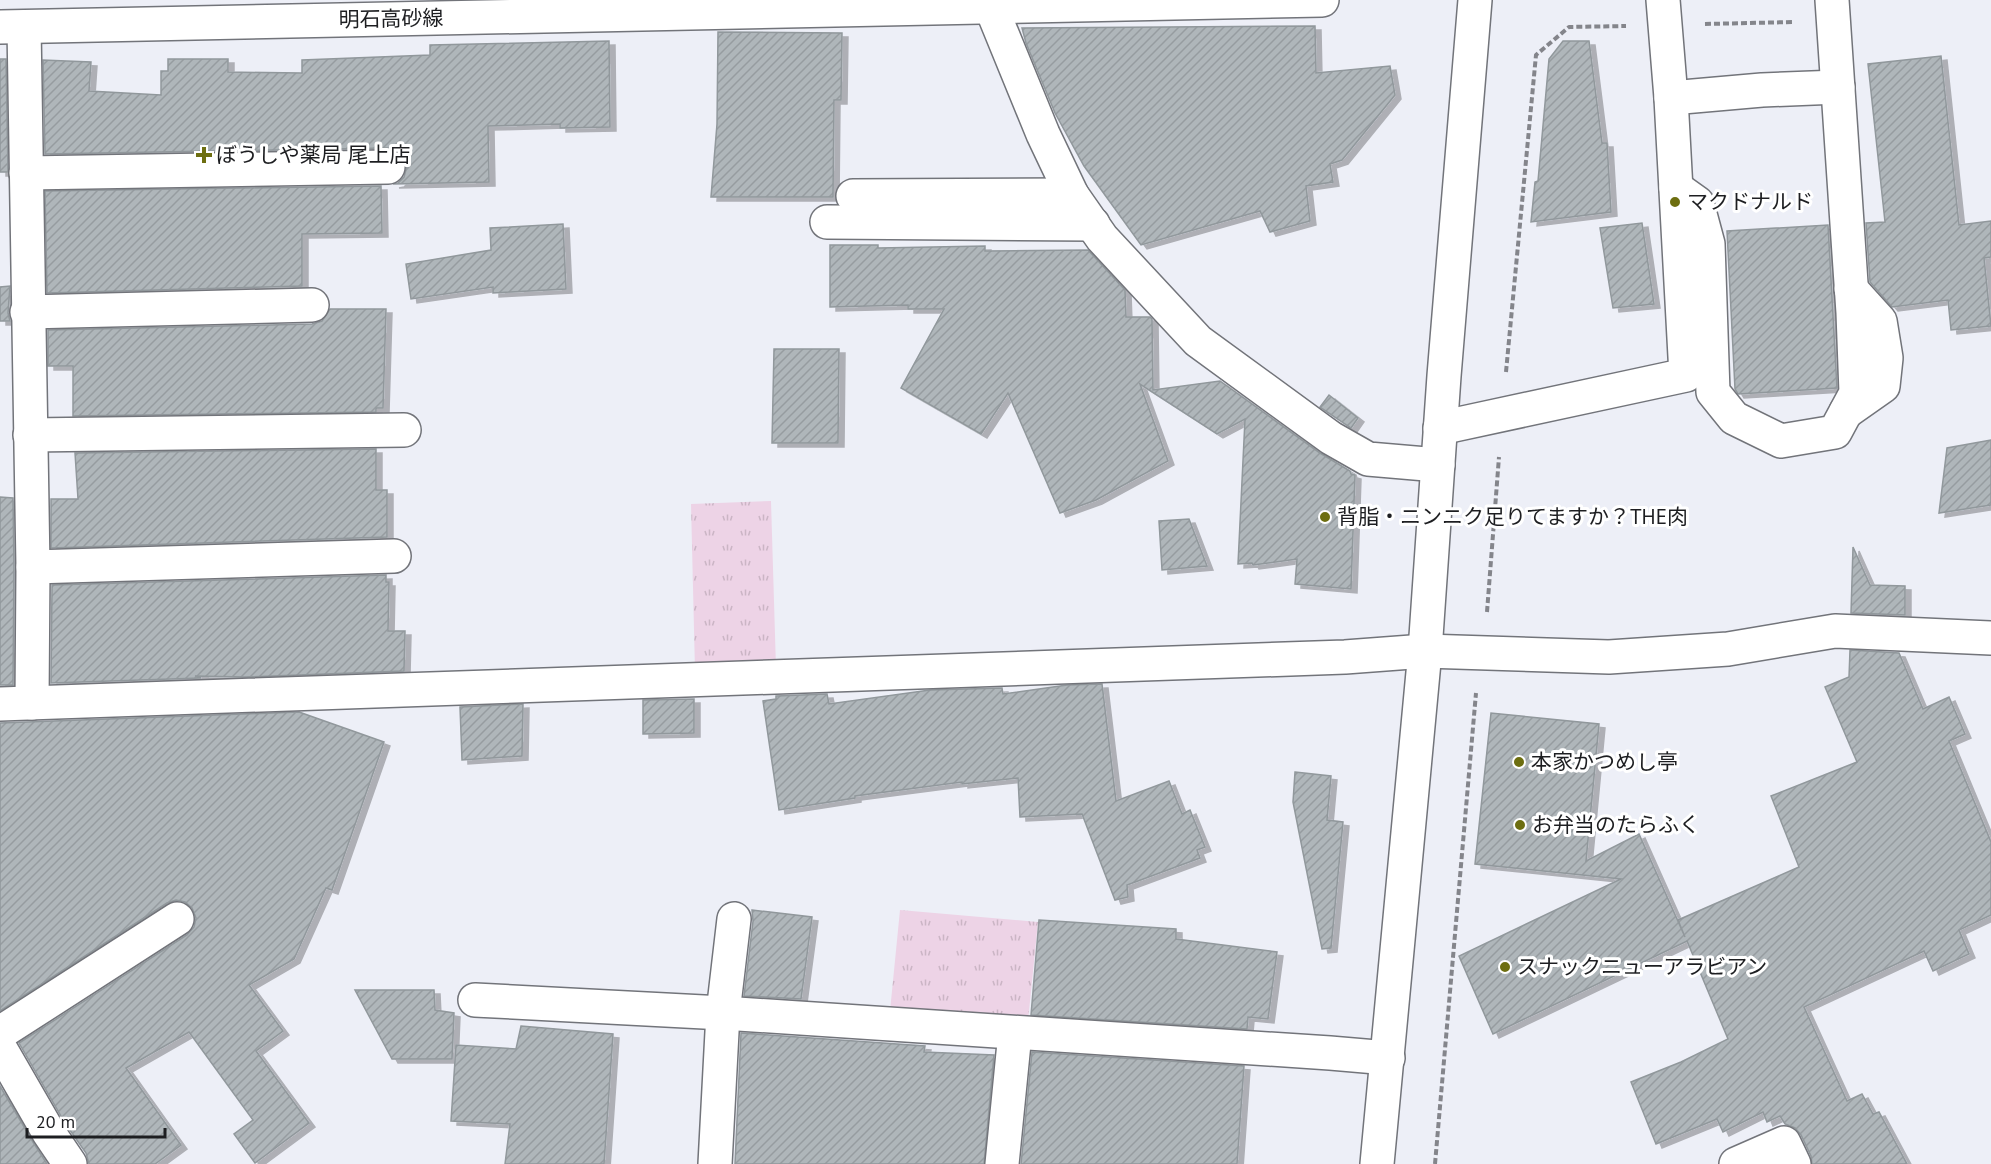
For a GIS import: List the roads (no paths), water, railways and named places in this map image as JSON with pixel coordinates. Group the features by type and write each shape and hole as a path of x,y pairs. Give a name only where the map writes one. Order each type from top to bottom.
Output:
{"street":[{"name":"明石高砂線","path":"12,27 1322,0"},
{"path":"1377,1164 1425,651 1474,0"},
{"path":"991,7 1043,134 1072,195 1102,238 1198,341 1331,438 1368,459 1438,465"},
{"path":"1676,188 1697,203 1708,244 1713,392 1734,418 1781,441 1835,432 1856,393 1833,11"},
{"path":"1440,428 1686,375 1664,12"},
{"path":"12,27 26,173 33,567 16,704 1333,657 1425,651 1609,657 1728,649 1835,631 1991,638"},
{"path":"1671,98 1762,90 1838,87"},
{"path":"26,173 388,167"},
{"path":"853,196 1072,195"},
{"path":"827,222 1094,224"},
{"path":"27,312 312,305"},
{"path":"30,435 404,430"},
{"path":"33,567 394,556"},
{"path":"0,1033 177,919"},
{"path":"715,1164 723,1013 734,919"},
{"path":"475,1000 723,1013 1388,1058"},
{"path":"1002,1164 1015,1033"},
{"path":"0,1047 49,1133 70,1164"},
{"path":"1736,1164 1784,1143 1794,1164"}],"place":[{"name":"ぼうしや薬局 尾上店","path":"204,155"},
{"name":"マクドナルド","path":"1675,202"},
{"name":"背脂・ニンニク足りてますか？THE肉","path":"1325,517"},
{"name":"本家かつめし亭","path":"1519,762"},
{"name":"お弁当のたらふく","path":"1520,825"},
{"name":"スナックニューアラビアン","path":"1505,967"}]}
